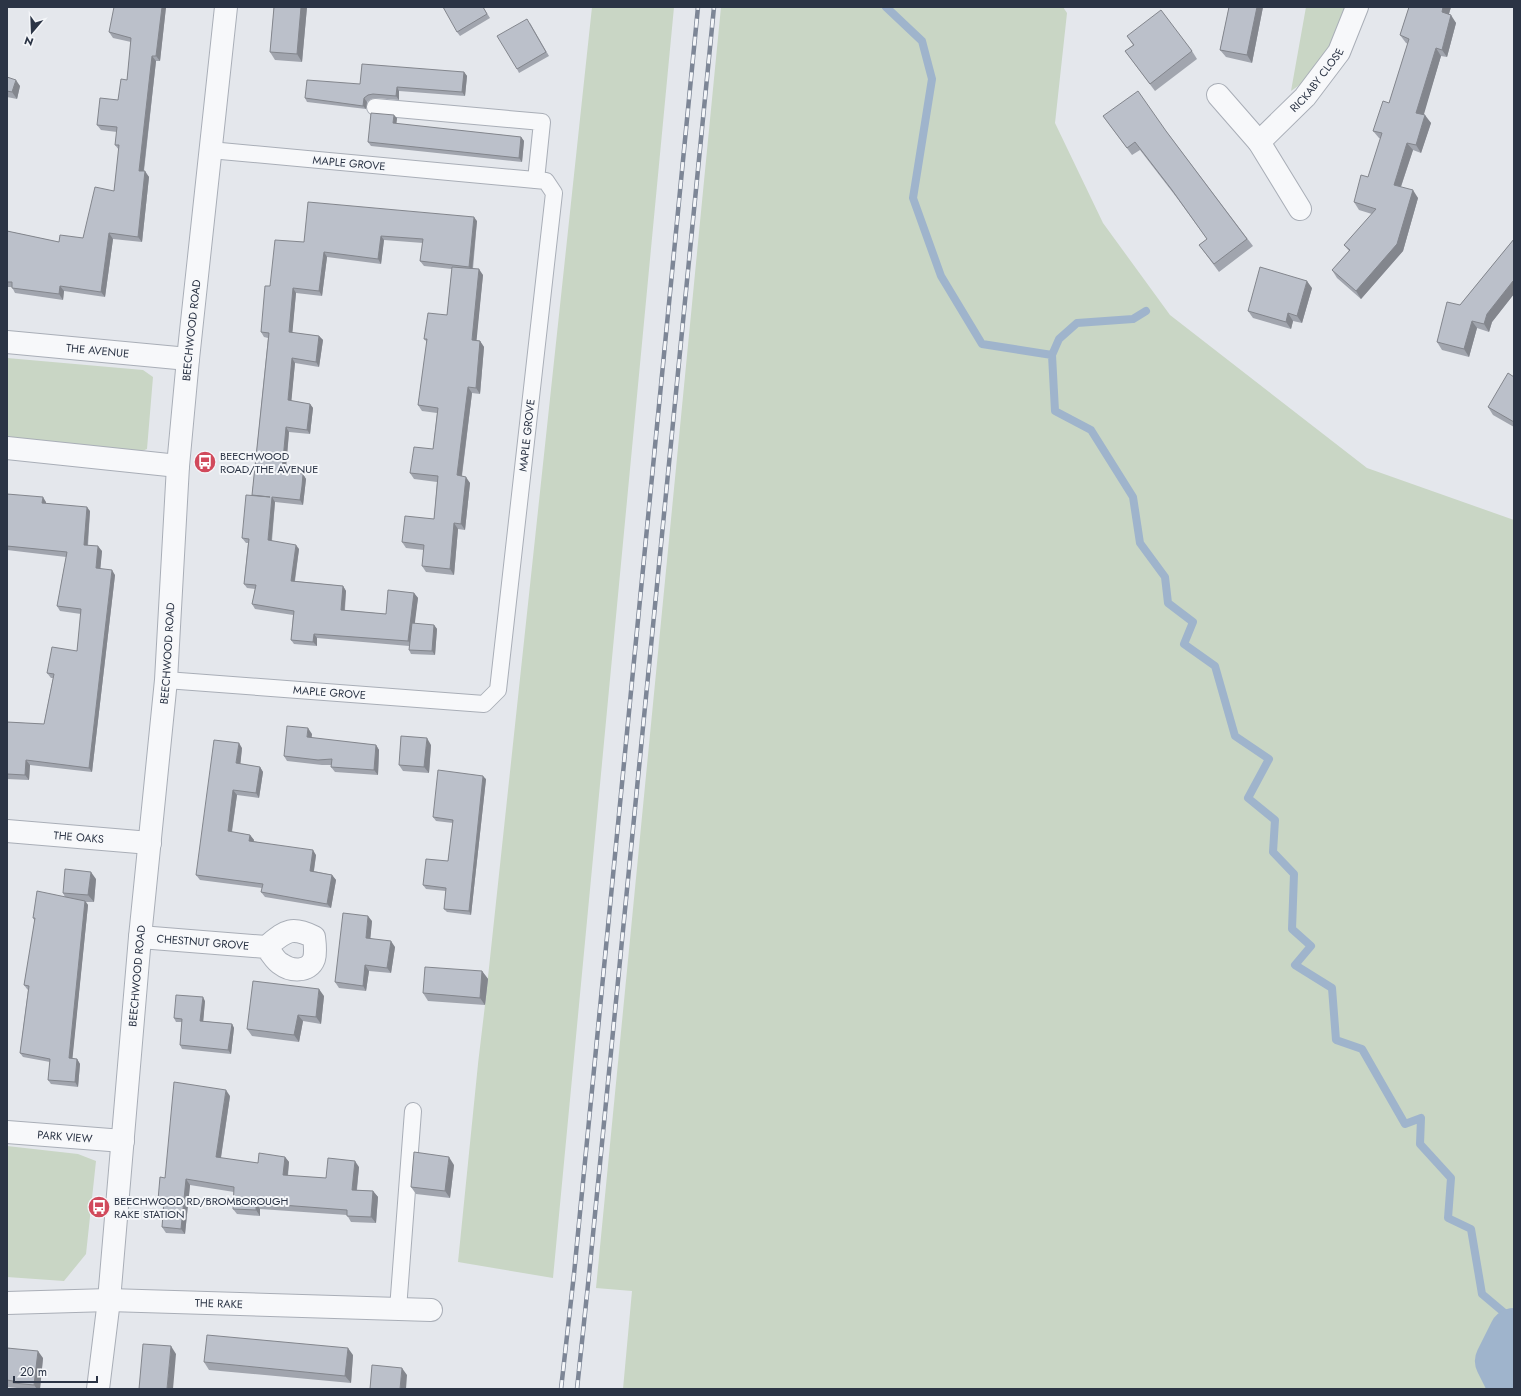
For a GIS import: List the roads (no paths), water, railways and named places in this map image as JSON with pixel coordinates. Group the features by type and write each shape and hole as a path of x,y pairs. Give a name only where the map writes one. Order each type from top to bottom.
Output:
{"street":[{"name":"BEECHWOOD ROAD","path":"98,1389 109,1300 140,937 166,680 178,466 226,7"},
{"name":"RICKABY CLOSE","path":"1259,142 1305,97 1339,52 1357,7"},
{"path":"1218,95 1259,142 1300,209"},
{"name":"THE AVENUE","path":"7,342 188,359"},
{"path":"7,448 178,466"},
{"name":"THE OAKS","path":"7,831 150,843"},
{"name":"CHESTNUT GROVE","path":"140,937 266,947"},
{"name":"PARK VIEW","path":"7,1132 123,1141"},
{"name":"THE RAKE","path":"7,1303 109,1300 431,1310"}],"lane":[{"path":"375,107 542,122 536,180"},
{"name":"MAPLE GROVE","path":"166,680 484,704 498,690 554,193 546,181 210,150"},
{"path":"398,1309 413,1110"}],"waterway":[{"path":"886,7 922,41 932,79 913,198 941,276 982,344 1052,355 1055,411 1091,430 1133,497 1140,543 1165,577 1168,603 1193,622 1184,644 1215,666 1235,736 1269,759 1248,798 1275,820 1273,852 1294,874 1292,929 1311,946 1295,965 1332,988 1336,1040 1362,1049 1405,1124 1421,1118 1420,1144 1451,1178 1448,1218 1471,1229 1482,1294 1514,1321"},
{"path":"1052,355 1059,339 1077,323 1133,319 1146,311"},
{"path":"1514,1333 1500,1361 1514,1389"}],"railway":[{"path":"561,1389 574,1274 698,7"},
{"path":"577,1389 714,7"}],"place":[{"name":"BEECHWOOD ROAD/THE AVENUE","path":"205,462"},
{"name":"BEECHWOOD RD/BROMBOROUGH RAKE STATION","path":"99,1207"}]}
